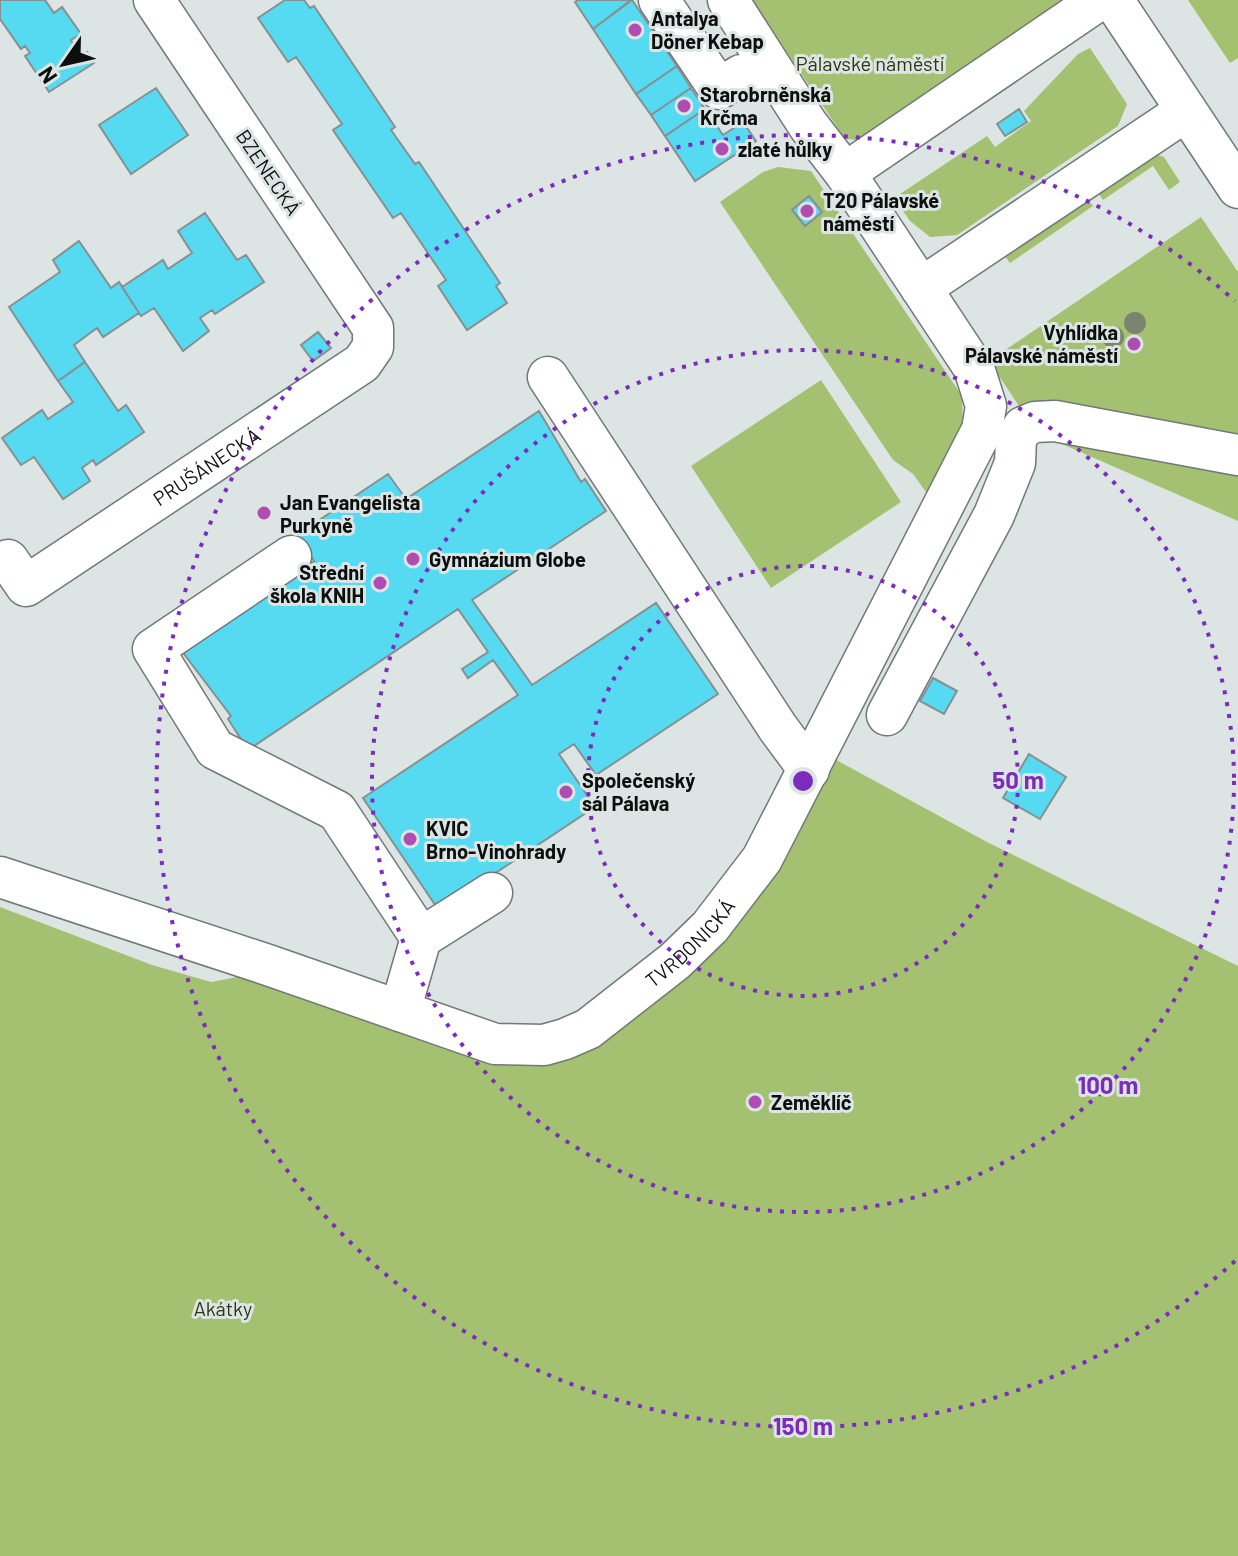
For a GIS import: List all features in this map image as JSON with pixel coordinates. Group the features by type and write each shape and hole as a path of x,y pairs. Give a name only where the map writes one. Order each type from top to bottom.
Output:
{"street":[{"name":"BZENECKÁ","path":"154,0 370,346"},
{"path":"659,0 719,89 741,75 775,74"},
{"path":"728,0 974,368 985,401 996,396 1023,427"},
{"path":"850,182 1099,0"},
{"path":"1113,0 1238,188"},
{"path":"921,288 1186,111"},
{"name":"PRUŠÁNECKÁ","path":"4,554 27,571 50,569 370,346"},
{"path":"548,377 778,728 809,770"},
{"name":"TVRDONICKÁ","path":"0,877 495,1044 544,1045 588,1029 675,961 710,927 762,859 982,430 985,401"},
{"path":"887,715 994,515 1015,463 1016,439 1023,427 1035,422 1055,421 1238,455"},
{"path":"291,556 153,649 215,749 337,811 421,938"},
{"path":"400,1011 421,938 492,893"}],"green space":[{"name":"Pálavské náměstí","path":"752,0 1072,0 862,140 845,139"},
{"path":"1188,0 1238,0 1238,58 1230,63"},
{"path":"1090,48 1127,104 1118,126 957,235 930,237 910,221 894,198 987,136 995,147 1031,121 1024,111 1078,54"},
{"path":"1155,154 1164,157 1180,182 1169,190 1153,166 1103,200 1097,191"},
{"path":"778,167 811,171 962,396 963,430 931,499 913,474 893,460 720,202 763,172"},
{"path":"1087,198 1093,206 1010,263 1004,255"},
{"path":"1201,217 1238,272 1238,521 1037,433 989,361"},
{"path":"821,380 901,502 771,588 691,466"},
{"name":"Akátky","path":"827,755 987,842 1238,966 1238,1556 0,1556 0,907 152,965 211,982 253,974 484,1046 634,1001"}],"building":[{"path":"0,0 45,0 54,13 62,7 81,34 71,40 82,56 87,52 94,63 49,92 25,56 30,53 25,46 21,49 0,19"},
{"path":"285,0 304,0 310,8 314,6 395,127 391,130 415,164 419,162 500,283 496,286 507,303 467,330 438,286 446,280 401,213 393,218 333,130 342,124 296,57 288,62 258,18"},
{"path":"631,0 593,29 575,2"},
{"path":"632,0 677,66 636,94 593,29"},
{"path":"677,66 691,88 651,115 636,94"},
{"path":"156,88 188,135 131,174 99,125"},
{"path":"691,88 705,109 665,136 651,115"},
{"path":"705,109 723,135 743,122 756,141 695,181 665,136"},
{"path":"1019,109 1027,122 1005,136 997,124"},
{"name":"T20 Pálavské náměstí","path":"809,196 822,212 805,226 792,210"},
{"path":"205,213 237,260 246,255 264,282 215,314 212,310 200,318 209,331 183,351 154,308 141,316 122,287 163,260 168,269 192,253 178,231"},
{"path":"79,241 111,288 119,282 139,313 103,337 97,328 74,345 85,362 58,381 9,307 60,272 53,260"},
{"path":"318,332 331,348 313,361 301,345"},
{"path":"85,362 118,411 126,405 144,432 96,465 93,460 82,468 90,481 63,499 34,457 21,465 2,438 42,410 48,419 73,402 58,381"},
{"path":"539,411 581,482 585,479 606,511 472,600 532,685 656,603 718,694 596,775 574,744 559,754 595,807 485,880 444,918 363,798 518,695 493,660 468,678 462,669 488,652 458,609 248,750 228,719 231,716 181,650 314,561 297,535 388,474 406,499"},
{"path":"933,678 957,691 944,714 920,701"},
{"path":"1029,754 1066,777 1040,819 1003,798"}],"place":[{"name":"Antalya Döner Kebap","path":"635,30"},
{"name":"Starobrněnská Krčma","path":"684,106"},
{"name":"zlaté hůlky","path":"722,149"},
{"name":"T20 Pálavské náměstí","path":"807,211"},
{"name":"Vyhlídka Pálavské náměstí","path":"1134,344"},
{"name":"Jan Evangelista Purkyně","path":"264,513"},
{"name":"Gymnázium Globe","path":"413,559"},
{"name":"Střední škola KNIH","path":"380,583"},
{"name":"Společenský sál Pálava","path":"566,792"},
{"name":"KVIC Brno-Vinohrady","path":"410,839"},
{"name":"Zeměklíč","path":"755,1102"}]}
